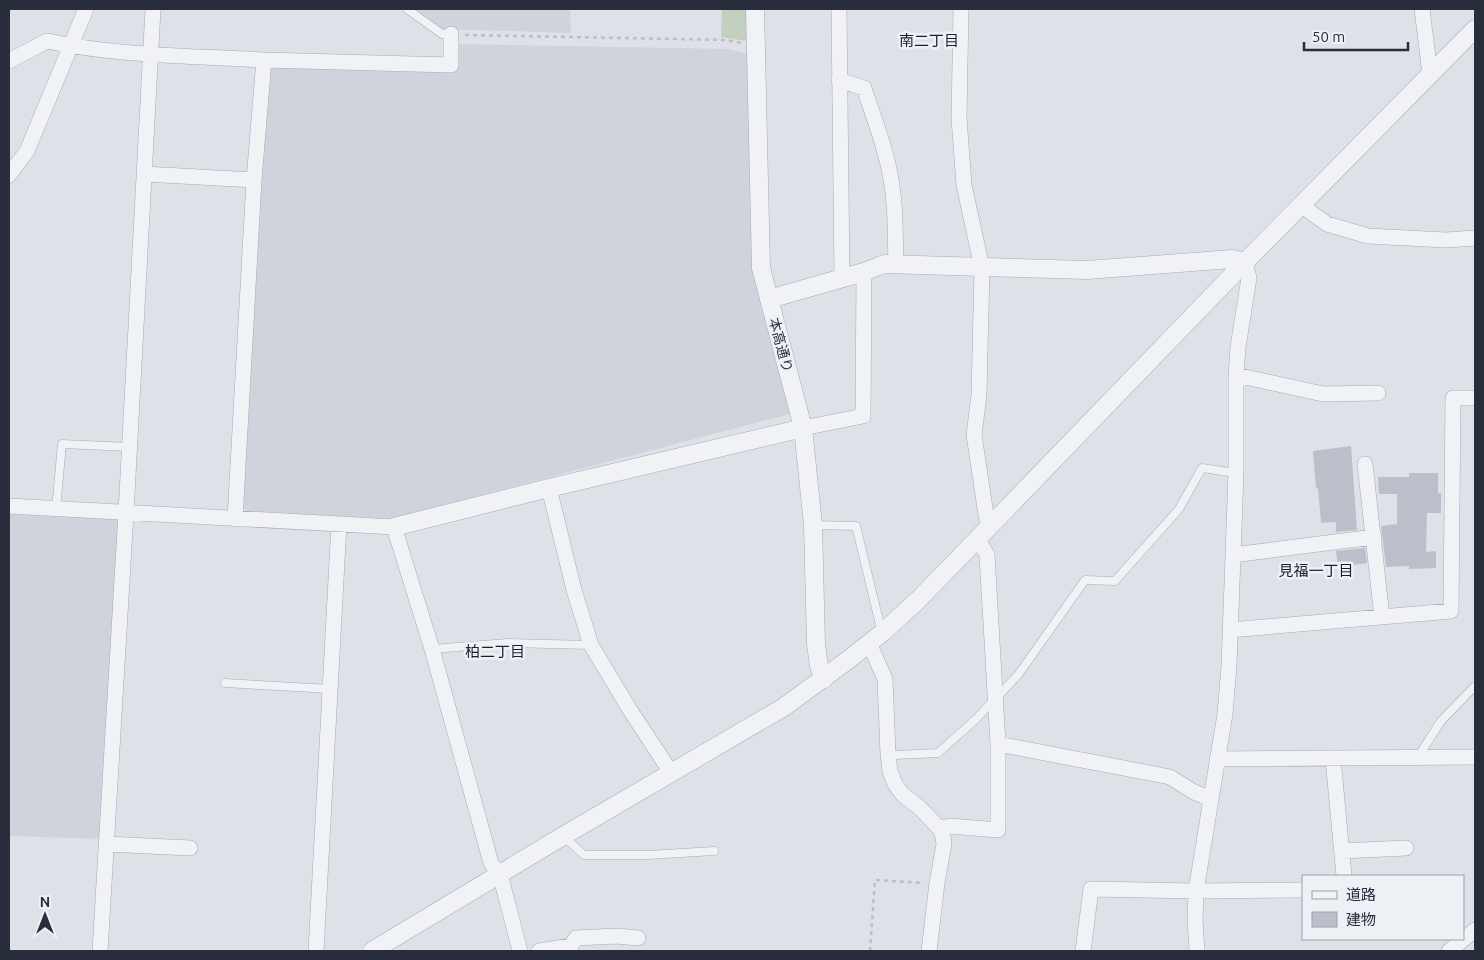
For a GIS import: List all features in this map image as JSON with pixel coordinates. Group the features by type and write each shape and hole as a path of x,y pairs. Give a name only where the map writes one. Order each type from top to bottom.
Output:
{"street":[{"path":"9,175 26,151 86,9"},
{"path":"100,951 130,447 153,9"},
{"name":"本高通り","path":"755,9 761,268 803,428 812,525 816,644 819,666 824,679"},
{"path":"940,829 950,826 998,830 998,744 987,555 983,534 974,434 979,395 982,268 964,185 959,118 961,9"},
{"path":"1422,9 1430,74"},
{"path":"839,10 842,278"},
{"path":"372,951 563,836 784,707 824,679 876,638 918,600 983,534 1245,262 1475,29"},
{"path":"9,61 47,41 70,46 152,54 264,60 451,65 451,34"},
{"path":"235,519 254,180 264,60"},
{"path":"840,80 864,88 882,144 890,174 896,264"},
{"path":"144,174 254,180"},
{"path":"1302,206 1328,224 1368,236 1446,240 1475,238"},
{"path":"770,299 864,272 884,264 1087,270 1232,259 1245,262"},
{"path":"1197,951 1196,891 1225,714 1236,473 1236,374 1238,347 1249,278 1245,262"},
{"path":"9,506 394,527 549,488 803,428 863,416 864,272"},
{"path":"1236,374 1323,394 1378,393"},
{"path":"1230,630 1452,610 1453,398 1475,398"},
{"path":"1365,464 1382,617"},
{"path":"549,488 574,590 591,645 630,710 672,774"},
{"path":"316,951 339,524"},
{"path":"394,527 432,649 491,863 500,874 520,951"},
{"path":"1233,555 1374,537"},
{"path":"876,638 886,680 890,771 895,784 902,794 920,808 940,829 943,836 944,844 937,883 929,951"},
{"path":"998,744 1170,777 1194,792 1210,799"},
{"path":"1217,759 1475,757"},
{"path":"1333,758 1344,875"},
{"path":"106,844 190,848"},
{"path":"1342,851 1406,848"},
{"path":"1083,951 1091,889 1302,890"},
{"path":"1464,939 1475,930"},
{"path":"539,951 571,946 576,938 617,936 638,938"},
{"path":"1449,951 1463,940"}],"lane":[{"path":"407,9 442,34 451,34"},
{"path":"56,509 62,444 130,447"},
{"path":"888,754 938,753 995,701 1018,675 1085,580 1115,581 1179,508 1202,468 1236,473"},
{"path":"812,525 856,526 876,638"},
{"path":"432,649 508,643 591,645"},
{"path":"225,683 331,689"},
{"path":"1418,757 1442,721 1475,686"},
{"path":"563,836 584,854 648,855 714,851"}],"path":[{"path":"451,34 726,40 755,45"},
{"path":"870,951 874,880 937,883"}],"shaded area":[{"path":"417,9 570,9 571,33 443,29"},
{"path":"456,44 728,49 748,54 753,270 790,414 390,519 247,511 242,506 268,68 271,65 456,68"},
{"path":"9,512 122,518 104,839 9,836"}],"green space":[{"path":"722,9 748,9 747,41 721,37"}],"building":[{"path":"1351,446 1357,530 1336,532 1336,522 1321,523 1313,451"},
{"path":"1409,473 1438,473 1441,513 1427,513 1426,552 1436,551 1436,568 1409,569 1409,566 1386,567 1381,526 1397,524 1397,494 1379,494 1378,477 1409,477"},
{"path":"1365,548 1367,563 1338,567 1336,551"}],"district":[{"name":"南二丁目","path":"929,41"},
{"name":"見福一丁目","path":"1316,571"},
{"name":"柏二丁目","path":"495,652"}]}
